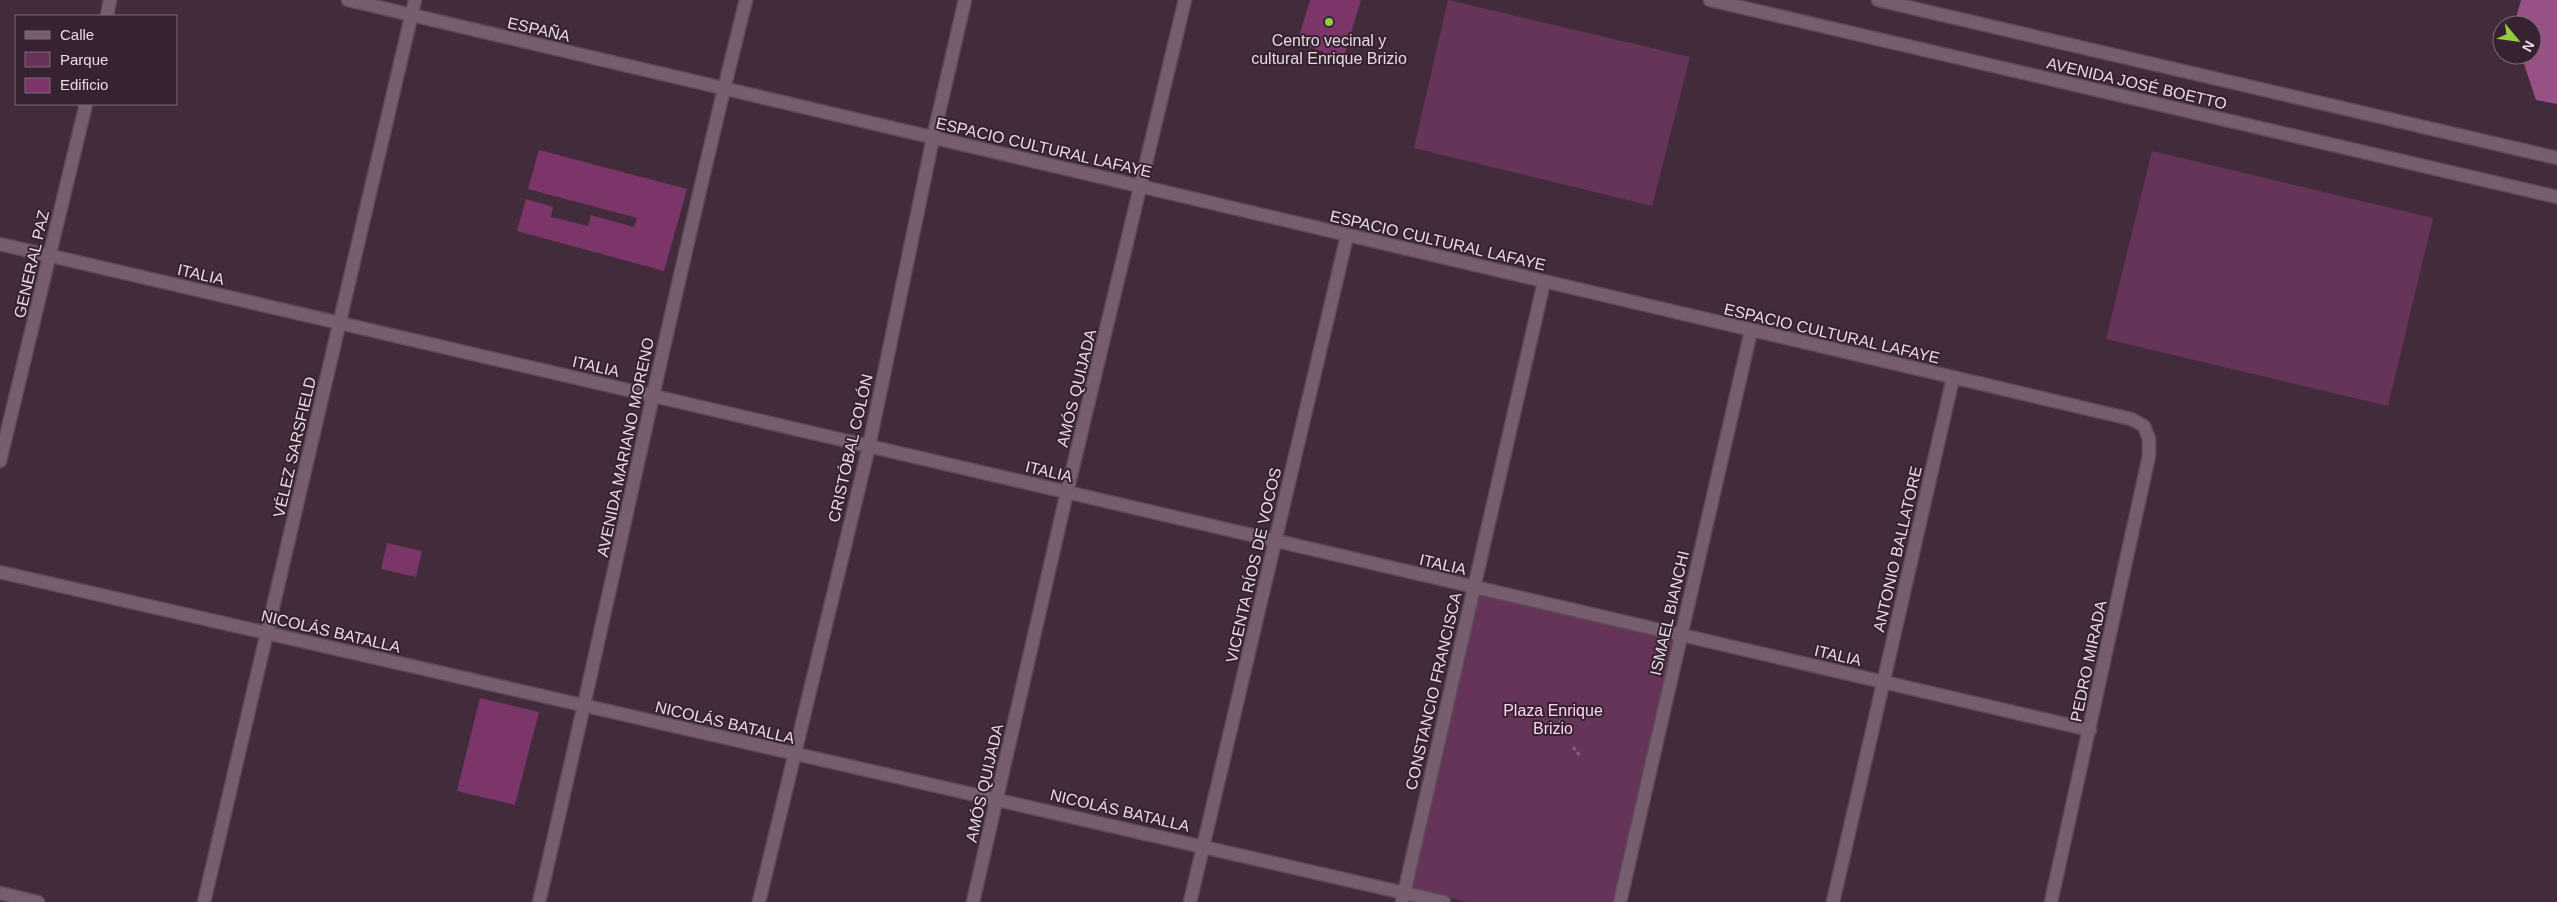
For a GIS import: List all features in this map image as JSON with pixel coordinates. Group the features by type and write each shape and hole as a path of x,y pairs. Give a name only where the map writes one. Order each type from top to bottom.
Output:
{"street":[{"path":"106,15 110,0"},
{"name":"ESPAÑA","path":"348,0 724,89"},
{"name":"VÉLEZ SARSFIELD","path":"204,902 415,0"},
{"name":"AVENIDA MARIANO MORENO","path":"539,902 585,706 652,396 746,0"},
{"name":"CRISTÓBAL COLÓN","path":"759,902 793,754 869,446 933,138 965,0"},
{"name":"AMÓS QUIJADA","path":"973,902 1067,492 1142,187 1185,0"},
{"name":"AVENIDA JOSÉ BOETTO","path":"1710,0 2557,197"},
{"name":"AVENIDA JOSÉ BOETTO","path":"1878,0 2557,158"},
{"name":"ESPACIO CULTURAL LAFAYE","path":"724,89 2131,419 2144,426"},
{"name":"GENERAL PAZ","path":"0,462 86,105"},
{"name":"VICENTA RÍOS DE VOCOS","path":"1190,902 1347,236"},
{"name":"ITALIA","path":"0,244 2090,730"},
{"name":"CONSTANCIO FRANCISCA","path":"1403,898 1544,282"},
{"name":"ISMAEL BIANCHI","path":"1620,902 1750,330"},
{"name":"ANTONIO BALLATORE","path":"1833,902 1953,378"},
{"name":"PEDRO MIRADA","path":"2051,902 2149,456 2149,439 2144,426"},
{"name":"NICOLÁS BATALLA","path":"0,572 1204,846 1403,898 1444,902"},
{"path":"0,893 38,902"}],"path":[{"path":"1560,720 1564,729"},
{"path":"1573,748 1580,756"}],"green space":[{"path":"1448,0 1690,57 1652,206 1414,148"},
{"path":"2152,151 2433,218 2388,406 2106,339"},
{"name":"Plaza Enrique Brizio","path":"1477,594 1676,640 1616,902 1468,902 1410,889"}],"shaded area":[{"path":"2521,0 2557,0 2557,104 2536,100 2524,65 2542,65 2542,15 2517,15"}],"building":[{"name":"Centro vecinal y cultural Enrique Brizio","path":"1310,0 1361,0 1342,63 1323,57 1324,52 1297,43"},
{"path":"539,150 687,189 664,271 517,231 526,199 553,207 551,217 588,226 591,215 634,227 637,218 528,189"},
{"path":"387,543 422,551 416,577 381,569"},
{"path":"480,698 539,712 515,805 457,791"}],"place":[{"name":"Centro vecinal y cultural Enrique Brizio","path":"1329,22"}]}
